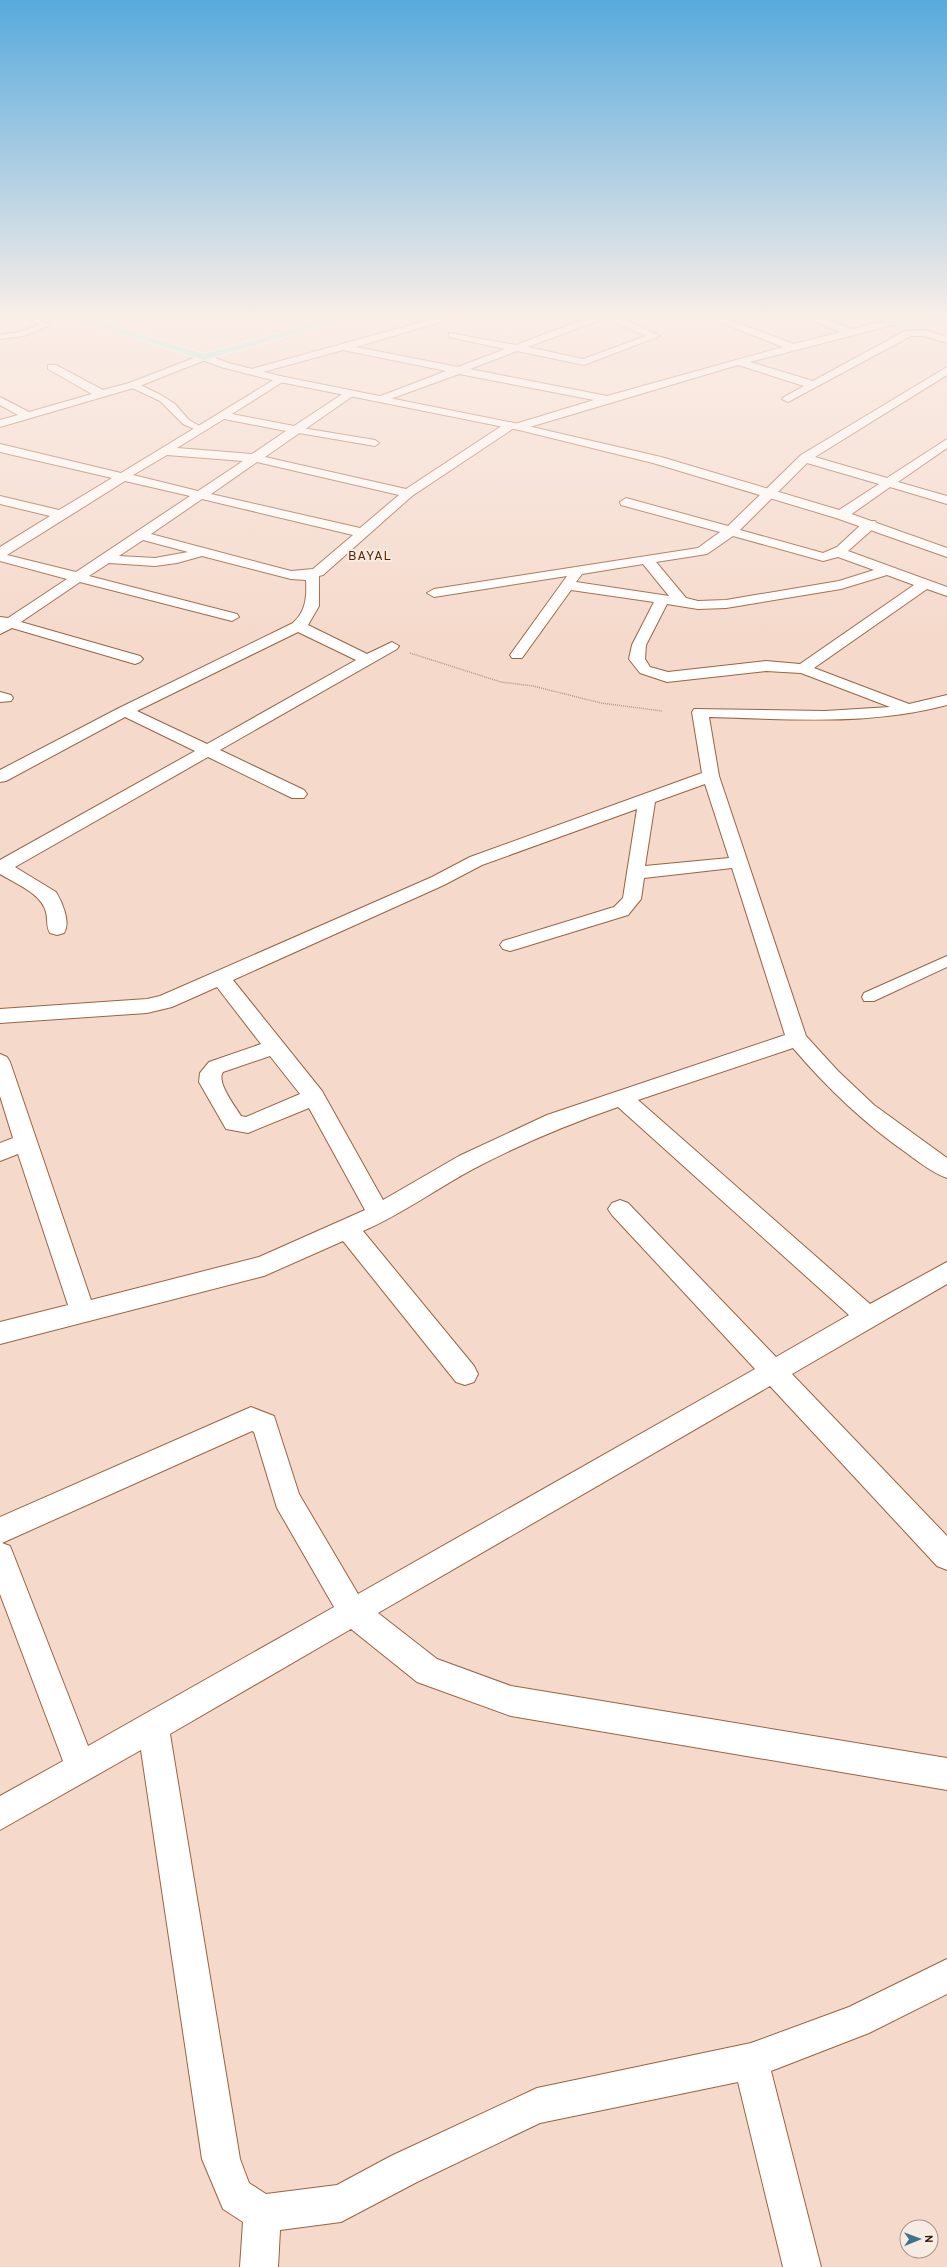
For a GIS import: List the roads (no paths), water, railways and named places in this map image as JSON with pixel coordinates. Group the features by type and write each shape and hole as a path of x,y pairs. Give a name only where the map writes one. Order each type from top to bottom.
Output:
{"street":[{"path":"0,553 214,421"},
{"path":"247,421 296,430"},
{"path":"3,624 78,577 310,421"},
{"path":"489,421 657,460 870,524 947,552"},
{"path":"140,535 291,575 311,574 318,572 408,493 514,426 532,421"},
{"path":"434,593 702,551 730,532 805,458 865,421"},
{"path":"841,515 947,443"},
{"path":"0,448 364,533"},
{"path":"166,451 254,458 408,493"},
{"path":"932,453 947,457"},
{"path":"805,458 947,500"},
{"path":"1,501 62,515"},
{"path":"626,502 823,557 829,557 837,552 870,524"},
{"path":"106,558 134,563 162,564 181,560 202,551"},
{"path":"837,552 947,592"},
{"path":"0,557 232,617"},
{"path":"646,559 681,601"},
{"path":"517,655 578,570"},
{"path":"568,585 681,601 698,605 726,604 841,585 888,570"},
{"path":"0,776 125,711 298,626 306,620 312,609 314,598 313,578 311,574"},
{"path":"802,669 925,584"},
{"path":"663,599 639,645 637,659 645,670 667,677 766,666 802,669 907,709"},
{"path":"3,624 135,659"},
{"path":"298,626 366,660"},
{"path":"57,929 56,913 49,896 1,867 392,646"},
{"path":"947,700 934,705 907,709 841,715 700,712 711,776 797,1039 821,1069 848,1094 920,1152 947,1169"},
{"path":"125,711 298,794"},
{"path":"0,1016 147,1006 177,998 431,884 476,861 711,776"},
{"path":"510,945 621,910 632,899 640,837 647,800"},
{"path":"636,873 739,862"},
{"path":"221,978 276,1046 314,1097 379,1214"},
{"path":"0,1333 264,1266 379,1214 467,1162 515,1138 621,1097 797,1039"},
{"path":"276,1046 216,1067 211,1073 210,1082 234,1123 248,1125 314,1097"},
{"path":"0,1062 25,1142 83,1312"},
{"path":"621,1097 868,1317"},
{"path":"0,1152 25,1142"},
{"path":"620,1209 947,1556"},
{"path":"347,1228 465,1374"},
{"path":"0,1814 352,1611 947,1272"},
{"path":"0,1531 251,1419 265,1424 287,1499 352,1611 428,1671 512,1701 947,1774"},
{"path":"0,1556 81,1768"},
{"path":"153,1726 221,2159 236,2196 262,2213 341,2203 404,2169 537,2106 751,2061 857,2021 947,1976"},
{"path":"751,2061 802,2267"},
{"path":"259,2267 262,2213"}],"lane":[{"path":"184,421 189,425 200,429"},
{"path":"296,430 375,443"},
{"path":"869,997 947,961"}],"district":[{"name":"BAYAL","path":"370,555"}]}
